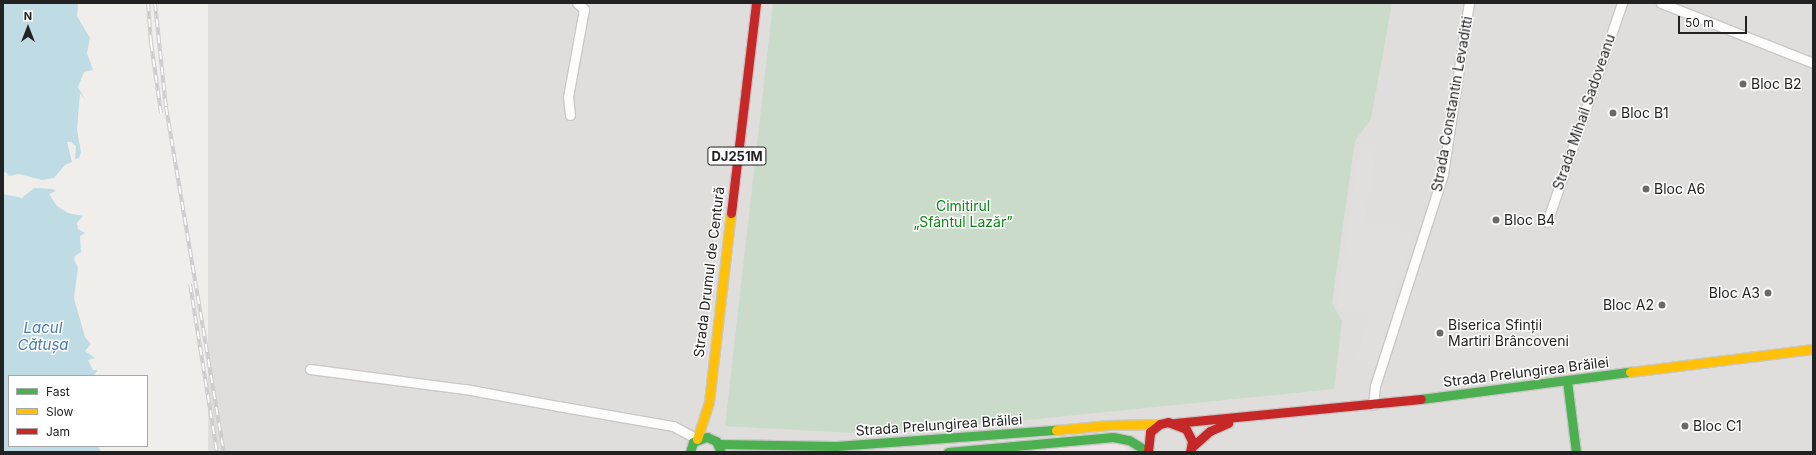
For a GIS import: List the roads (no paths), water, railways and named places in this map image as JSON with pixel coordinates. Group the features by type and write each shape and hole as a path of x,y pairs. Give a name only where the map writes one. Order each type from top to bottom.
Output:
{"main road":[{"name":"Strada Drumul de Centură","path":"709,402 756,3"},
{"name":"Strada Prelungirea Brăilei","path":"719,446 836,446 991,437 1109,425 1160,424 1243,418 1373,405 1813,349"},
{"path":"1567,380 1576,452"},
{"path":"690,452 697,439 709,402"},
{"path":"709,402 719,446"},
{"name":"Strada Prelungirea Brăilei","path":"1191,450 1210,431 1243,418"},
{"path":"1175,423 1190,435 1191,450"},
{"path":"1148,452 1148,438 1160,424"},
{"path":"697,439 707,437 719,446"},
{"name":"Strada Prelungirea Brăilei","path":"948,452 1113,437 1129,440 1148,452"}],"street":[{"path":"570,115 568,97 584,9 577,3"},
{"name":"Strada Constantin Levaditti","path":"1373,405 1375,386 1443,174 1469,3"},
{"name":"Strada Mihail Sadoveanu","path":"1547,222 1622,3"},
{"path":"1661,3 1813,63"},
{"path":"310,369 466,389 673,426 697,439"}],"water":[{"path":"3,3 78,3 77,16 90,38 87,53 93,70 84,72 78,87 86,101 80,93 77,130 81,152 79,158 75,159 76,146 71,142 67,142 72,162 65,165 54,178 42,180 19,174 9,176 6,172 3,174"},
{"name":"Lacul Cătușa","path":"34,188 53,189 56,191 49,194 57,206 68,213 83,216 77,223 78,229 85,233 80,236 81,252 75,256 74,260 78,267 74,298 85,337 91,344 85,351 95,358 88,360 93,370 98,370 94,375 8,375 8,447 98,447 101,452 3,452 3,194 22,198"}],"railway":[{"path":"148,3 151,43 161,113"},
{"path":"155,3 166,107 224,452"},
{"path":"190,284 217,452"}],"place":[{"name":"Bloc B2","path":"1743,84"},
{"name":"Bloc B1","path":"1613,113"},
{"name":"Bloc A6","path":"1646,189"},
{"name":"Bloc B4","path":"1496,220"},
{"name":"Bloc A3","path":"1768,293"},
{"name":"Bloc A2","path":"1662,305"},
{"name":"Biserica Sfinții Martiri Brâncoveni","path":"1440,333"},
{"name":"Bloc C1","path":"1685,426"}],"park label":[{"name":"Cimitirul „Sfântul Lazăr”","path":"963,214"}]}
